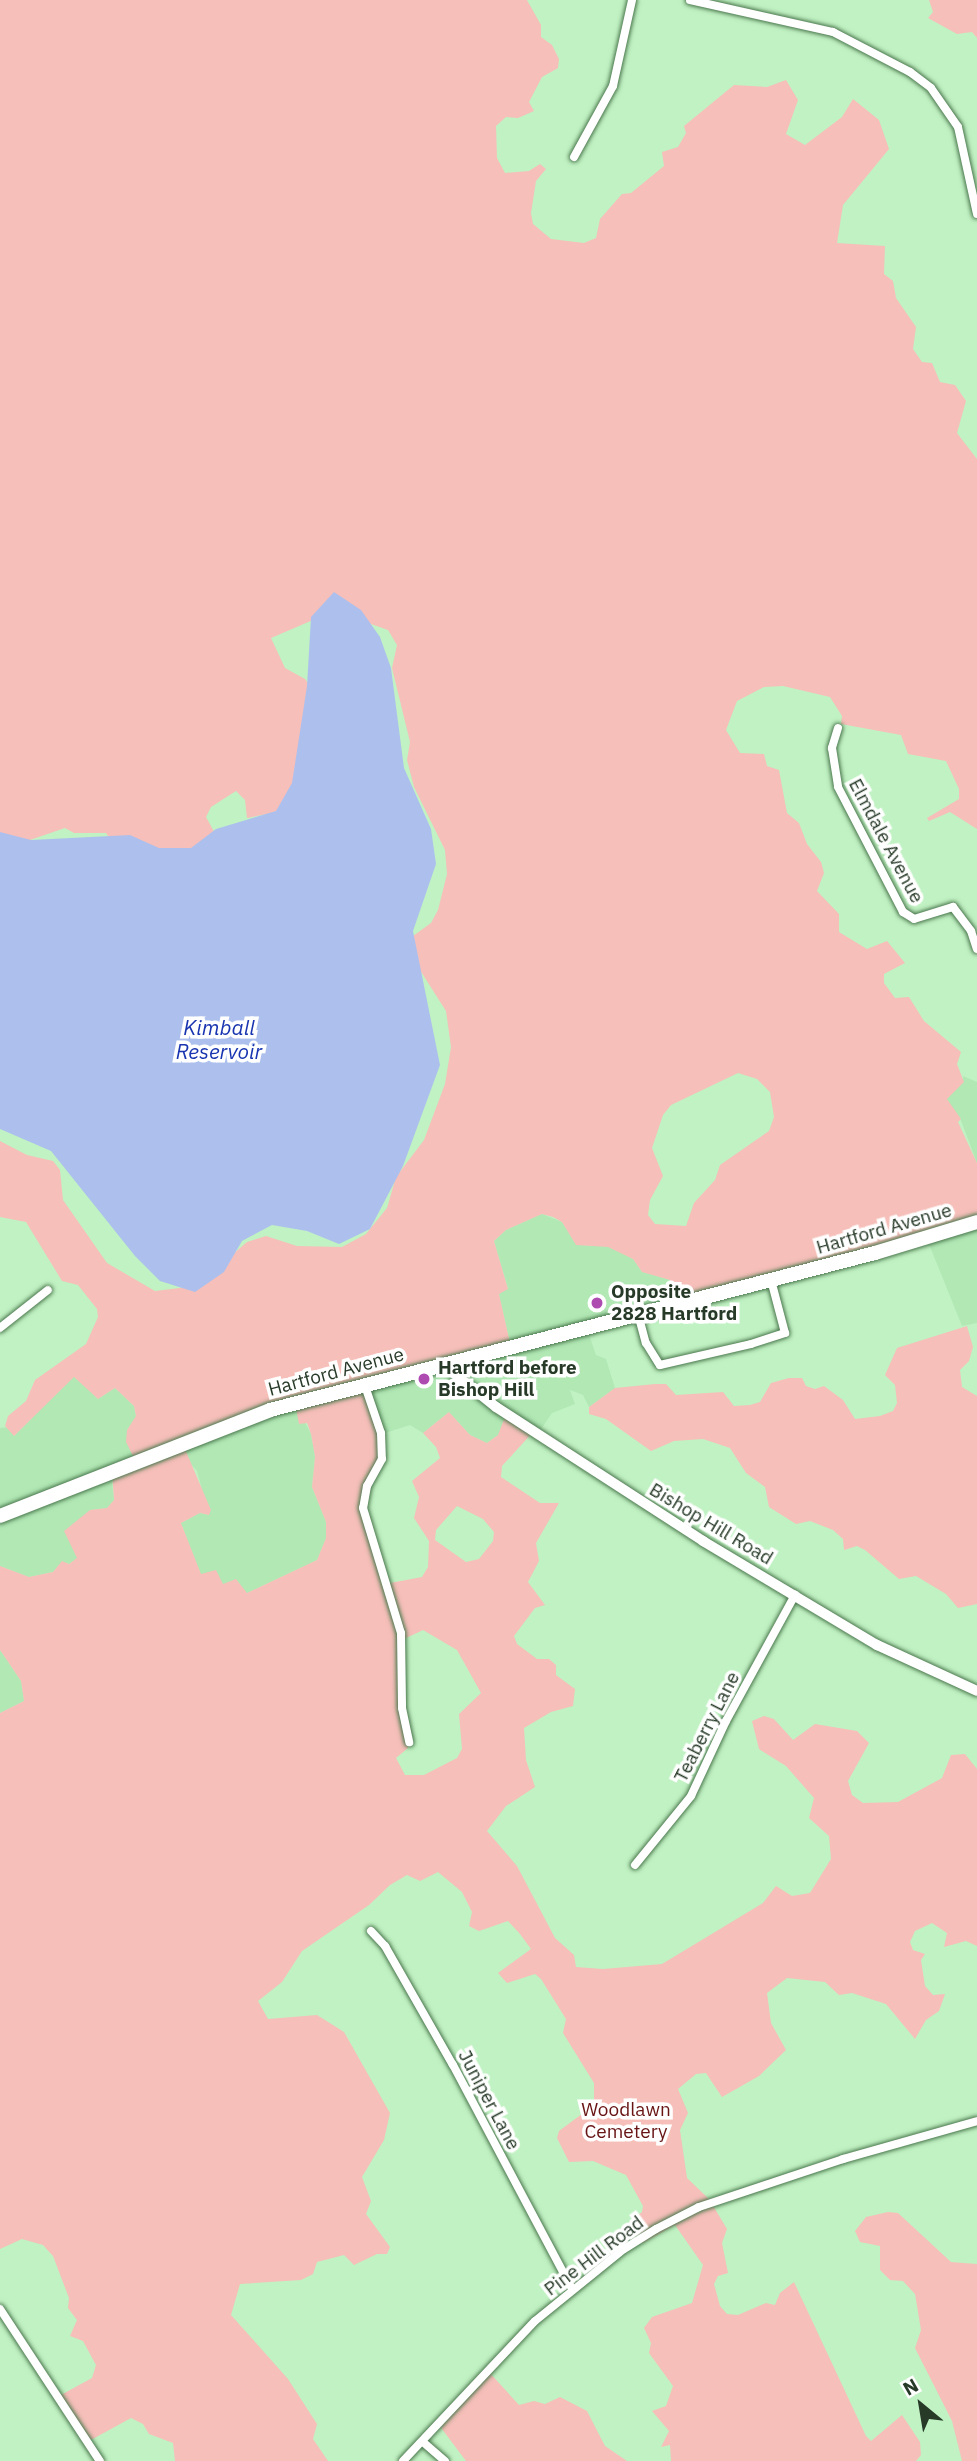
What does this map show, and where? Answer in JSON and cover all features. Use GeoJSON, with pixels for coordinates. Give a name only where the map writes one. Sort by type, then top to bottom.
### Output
{"type":"FeatureCollection","features":[{"type":"Feature","properties":{"kind":"highway","name":"Hartford Avenue"},"geometry":{"type":"LineString","coordinates":[[0,1516],[224,1426],[364,1383],[771,1280],[977,1222]]}},
{"type":"Feature","properties":{"kind":"street"},"geometry":{"type":"LineString","coordinates":[[574,157],[613,86],[632,0]]}},
{"type":"Feature","properties":{"kind":"street"},"geometry":{"type":"LineString","coordinates":[[690,0],[833,32],[910,72],[931,88],[958,127],[977,214]]}},
{"type":"Feature","properties":{"kind":"street","name":"Elmdale Avenue"},"geometry":{"type":"LineString","coordinates":[[838,728],[832,757],[838,787],[903,912],[914,919],[953,907],[971,931],[977,949]]}},
{"type":"Feature","properties":{"kind":"street"},"geometry":{"type":"LineString","coordinates":[[638,1314],[646,1343],[660,1364],[751,1344],[785,1333],[771,1280]]}},
{"type":"Feature","properties":{"kind":"street"},"geometry":{"type":"LineString","coordinates":[[0,1328],[48,1290]]}},
{"type":"Feature","properties":{"kind":"street","name":"Bishop Hill Road"},"geometry":{"type":"LineString","coordinates":[[442,1364],[461,1382],[600,1478],[877,1645],[977,1691]]}},
{"type":"Feature","properties":{"kind":"street"},"geometry":{"type":"LineString","coordinates":[[364,1383],[381,1433],[382,1459],[368,1486],[363,1508],[401,1633],[402,1708],[409,1742]]}},
{"type":"Feature","properties":{"kind":"street","name":"Teaberry Lane"},"geometry":{"type":"LineString","coordinates":[[635,1864],[691,1796],[726,1721],[795,1595]]}},
{"type":"Feature","properties":{"kind":"street","name":"Juniper Lane"},"geometry":{"type":"LineString","coordinates":[[371,1931],[385,1946],[446,2054],[572,2289]]}},
{"type":"Feature","properties":{"kind":"street","name":"Pine Hill Road"},"geometry":{"type":"LineString","coordinates":[[403,2461],[535,2321],[624,2249],[699,2207],[843,2159],[977,2121]]}},
{"type":"Feature","properties":{"kind":"street"},"geometry":{"type":"LineString","coordinates":[[1,2312],[100,2461]]}},
{"type":"Feature","properties":{"kind":"street"},"geometry":{"type":"LineString","coordinates":[[423,2442],[445,2461]]}},
{"type":"Feature","properties":{"kind":"shaded area"},"geometry":{"type":"Polygon","coordinates":[[[963,1076],[977,1082],[977,1163],[960,1118],[946,1099],[963,1082],[963,1076]]]}},
{"type":"Feature","properties":{"kind":"shaded area"},"geometry":{"type":"Polygon","coordinates":[[[542,1214],[562,1222],[577,1245],[608,1246],[633,1259],[642,1272],[670,1280],[678,1302],[586,1326],[596,1355],[606,1359],[615,1388],[589,1407],[583,1395],[570,1390],[575,1404],[552,1413],[539,1432],[498,1435],[487,1443],[470,1435],[449,1412],[423,1433],[410,1425],[382,1434],[365,1383],[510,1343],[499,1294],[508,1288],[494,1241],[506,1230],[542,1214]]]}},
{"type":"Feature","properties":{"kind":"shaded area"},"geometry":{"type":"Polygon","coordinates":[[[977,1223],[977,1323],[962,1326],[927,1239],[977,1223]]]}},
{"type":"Feature","properties":{"kind":"shaded area"},"geometry":{"type":"Polygon","coordinates":[[[74,1376],[98,1399],[115,1388],[134,1406],[136,1417],[127,1430],[135,1460],[112,1482],[114,1500],[107,1508],[90,1510],[78,1558],[69,1564],[62,1562],[53,1572],[29,1577],[0,1566],[0,1428],[10,1427],[14,1436],[74,1376]]]}},
{"type":"Feature","properties":{"kind":"shaded area"},"geometry":{"type":"Polygon","coordinates":[[[295,1403],[311,1434],[315,1457],[312,1487],[326,1522],[326,1538],[317,1560],[247,1593],[201,1575],[181,1523],[200,1513],[209,1515],[197,1471],[188,1461],[182,1441],[295,1403]]]}},
{"type":"Feature","properties":{"kind":"shaded area"},"geometry":{"type":"Polygon","coordinates":[[[0,1650],[21,1681],[24,1701],[0,1713],[0,1650]]]}},
{"type":"Feature","properties":{"kind":"green space","name":"Woodlawn Cemetery"},"geometry":{"type":"Polygon","coordinates":[[[0,0],[527,0],[541,25],[541,37],[552,45],[559,59],[558,68],[542,77],[529,102],[534,111],[518,118],[506,117],[496,126],[497,158],[505,173],[529,171],[540,164],[546,169],[536,181],[531,213],[533,224],[551,239],[584,243],[596,238],[600,219],[622,194],[631,193],[664,166],[662,152],[678,147],[686,133],[684,126],[734,85],[767,87],[786,80],[798,100],[786,134],[805,145],[842,117],[853,99],[879,120],[889,149],[843,205],[837,243],[885,246],[884,274],[893,281],[896,298],[916,327],[913,349],[922,362],[932,363],[940,382],[955,385],[966,401],[957,433],[977,459],[977,829],[950,812],[929,821],[927,818],[959,799],[959,789],[946,761],[908,754],[901,735],[841,724],[842,716],[830,697],[783,686],[764,687],[737,701],[726,730],[740,753],[764,754],[767,766],[779,770],[787,813],[799,823],[807,844],[821,862],[824,873],[817,891],[839,914],[839,932],[867,949],[887,941],[905,963],[884,974],[884,983],[895,998],[909,997],[924,1021],[961,1052],[957,1064],[964,1082],[947,1099],[961,1119],[958,1122],[977,1163],[977,1223],[678,1302],[670,1280],[642,1272],[633,1259],[608,1247],[576,1245],[562,1222],[553,1217],[542,1214],[506,1230],[494,1241],[508,1289],[499,1294],[510,1343],[365,1383],[382,1434],[382,1455],[363,1507],[385,1584],[422,1577],[428,1567],[429,1541],[414,1518],[419,1497],[412,1481],[440,1458],[436,1447],[423,1433],[449,1412],[470,1435],[487,1443],[498,1435],[506,1414],[534,1431],[502,1466],[501,1477],[540,1503],[559,1503],[536,1543],[539,1561],[528,1582],[545,1605],[535,1608],[514,1636],[517,1644],[537,1659],[549,1659],[556,1665],[556,1675],[575,1689],[573,1706],[551,1712],[524,1728],[526,1760],[535,1787],[506,1806],[487,1831],[517,1866],[555,1938],[574,1955],[576,1967],[603,1969],[662,1964],[763,1903],[776,1886],[792,1896],[810,1893],[831,1859],[829,1836],[809,1818],[814,1798],[786,1766],[759,1749],[752,1721],[764,1716],[774,1719],[793,1740],[815,1724],[857,1731],[869,1743],[848,1781],[852,1795],[863,1803],[898,1802],[942,1778],[951,1755],[965,1754],[977,1769],[977,1946],[966,1941],[944,1947],[947,1933],[932,1923],[915,1931],[910,1942],[913,1950],[925,1954],[921,1960],[925,1986],[933,1995],[945,1994],[939,2011],[926,2020],[915,2039],[886,2004],[852,1993],[839,1995],[825,1982],[787,1978],[767,1993],[771,2023],[786,2050],[759,2076],[722,2097],[706,2073],[696,2074],[678,2089],[688,2113],[680,2130],[687,2178],[709,2199],[727,2229],[722,2243],[728,2273],[718,2276],[714,2284],[720,2306],[727,2314],[738,2315],[766,2303],[775,2305],[780,2293],[794,2282],[866,2436],[871,2441],[902,2415],[920,2442],[921,2455],[916,2461],[671,2461],[670,2445],[661,2447],[669,2431],[652,2411],[666,2406],[673,2386],[649,2353],[651,2343],[644,2328],[652,2317],[692,2303],[703,2265],[675,2225],[643,2243],[630,2222],[642,2212],[643,2206],[626,2175],[593,2161],[569,2162],[557,2138],[559,2131],[594,2105],[594,2083],[563,2033],[566,2019],[541,1979],[535,1974],[507,1983],[498,1973],[531,1949],[520,1934],[508,1921],[479,1931],[469,1926],[472,1912],[462,1892],[438,1872],[420,1881],[407,1875],[390,1885],[369,1905],[302,1951],[282,1982],[258,2001],[268,2019],[317,2015],[344,2032],[390,2113],[384,2140],[362,2177],[371,2201],[366,2214],[390,2247],[387,2254],[377,2254],[354,2265],[344,2255],[317,2262],[313,2274],[301,2280],[240,2284],[231,2315],[288,2379],[317,2424],[313,2439],[328,2461],[175,2461],[173,2443],[149,2434],[143,2424],[131,2418],[89,2441],[59,2396],[92,2378],[96,2365],[83,2341],[70,2336],[77,2320],[68,2308],[69,2298],[53,2256],[43,2245],[22,2239],[0,2249],[0,1713],[24,1701],[21,1681],[0,1650],[0,1566],[29,1577],[53,1572],[62,1561],[69,1564],[77,1558],[64,1531],[90,1510],[107,1508],[114,1500],[112,1471],[135,1460],[126,1442],[127,1430],[136,1416],[134,1406],[115,1388],[98,1399],[74,1377],[14,1436],[5,1426],[8,1416],[26,1401],[35,1380],[86,1344],[98,1317],[97,1309],[78,1285],[62,1281],[26,1222],[0,1217],[0,1141],[27,1155],[53,1161],[60,1170],[63,1200],[107,1263],[155,1291],[196,1286],[247,1242],[266,1236],[297,1246],[342,1247],[366,1234],[387,1208],[396,1177],[424,1140],[445,1084],[451,1047],[446,1011],[418,967],[412,947],[413,936],[431,923],[438,910],[447,874],[445,850],[414,787],[407,760],[410,742],[392,668],[397,645],[388,630],[334,611],[271,638],[285,668],[305,679],[330,715],[302,807],[247,818],[245,800],[236,791],[211,807],[206,817],[223,848],[208,855],[113,843],[106,833],[74,833],[65,828],[21,843],[0,840],[0,0]],[[738,1073],[671,1105],[663,1115],[652,1148],[663,1176],[650,1200],[648,1215],[655,1224],[686,1226],[694,1203],[715,1180],[720,1165],[769,1131],[774,1117],[770,1092],[757,1079],[738,1073]],[[295,1403],[182,1442],[211,1510],[209,1515],[200,1513],[181,1523],[201,1574],[216,1570],[223,1584],[236,1579],[247,1593],[317,1560],[326,1538],[326,1522],[312,1487],[315,1457],[311,1434],[307,1423],[299,1424],[295,1403]],[[457,1506],[436,1530],[435,1540],[466,1562],[479,1559],[493,1541],[494,1532],[483,1519],[457,1506]],[[423,1630],[402,1640],[402,1708],[409,1741],[408,1748],[396,1758],[405,1775],[424,1775],[457,1758],[462,1749],[459,1714],[481,1693],[457,1650],[423,1630]]]}},
{"type":"Feature","properties":{"kind":"green space"},"geometry":{"type":"Polygon","coordinates":[[[929,0],[977,0],[977,38],[972,32],[957,34],[928,18],[933,12],[929,0]]]}},
{"type":"Feature","properties":{"kind":"green space"},"geometry":{"type":"Polygon","coordinates":[[[967,1326],[973,1347],[969,1361],[960,1370],[962,1387],[977,1396],[977,1604],[958,1608],[946,1594],[916,1576],[899,1579],[865,1550],[857,1546],[844,1550],[843,1539],[833,1530],[810,1521],[796,1524],[769,1507],[765,1487],[746,1473],[730,1448],[703,1439],[674,1441],[651,1451],[606,1419],[589,1414],[589,1407],[615,1388],[666,1384],[676,1395],[723,1392],[734,1406],[760,1402],[771,1383],[802,1378],[806,1386],[815,1389],[824,1386],[843,1400],[855,1419],[880,1416],[893,1411],[897,1403],[895,1385],[885,1375],[897,1348],[967,1326]]]}},
{"type":"Feature","properties":{"kind":"green space"},"geometry":{"type":"Polygon","coordinates":[[[888,2212],[898,2213],[951,2262],[977,2264],[977,2461],[962,2461],[952,2421],[915,2348],[921,2330],[915,2294],[903,2281],[890,2280],[880,2270],[880,2246],[860,2242],[855,2231],[866,2217],[888,2212]]]}},
{"type":"Feature","properties":{"kind":"green space"},"geometry":{"type":"Polygon","coordinates":[[[489,2372],[519,2405],[534,2401],[545,2404],[560,2397],[587,2411],[605,2446],[627,2461],[466,2461],[439,2425],[489,2372]]]}},
{"type":"Feature","properties":{"kind":"water","name":"Kimball Reservoir"},"geometry":{"type":"Polygon","coordinates":[[[334,592],[361,610],[380,637],[391,668],[404,768],[431,829],[436,864],[413,931],[440,1065],[403,1166],[370,1229],[339,1244],[307,1231],[272,1225],[242,1241],[224,1272],[195,1292],[160,1281],[135,1256],[51,1151],[0,1129],[0,832],[31,840],[130,835],[159,848],[191,848],[216,829],[276,811],[292,783],[307,686],[311,617],[334,592]]]}},
{"type":"Feature","properties":{"kind":"place","name":"Opposite 2828 Hartford"},"geometry":{"type":"Point","coordinates":[597,1303]}},
{"type":"Feature","properties":{"kind":"place","name":"Hartford before Bishop Hill"},"geometry":{"type":"Point","coordinates":[424,1379]}}]}
